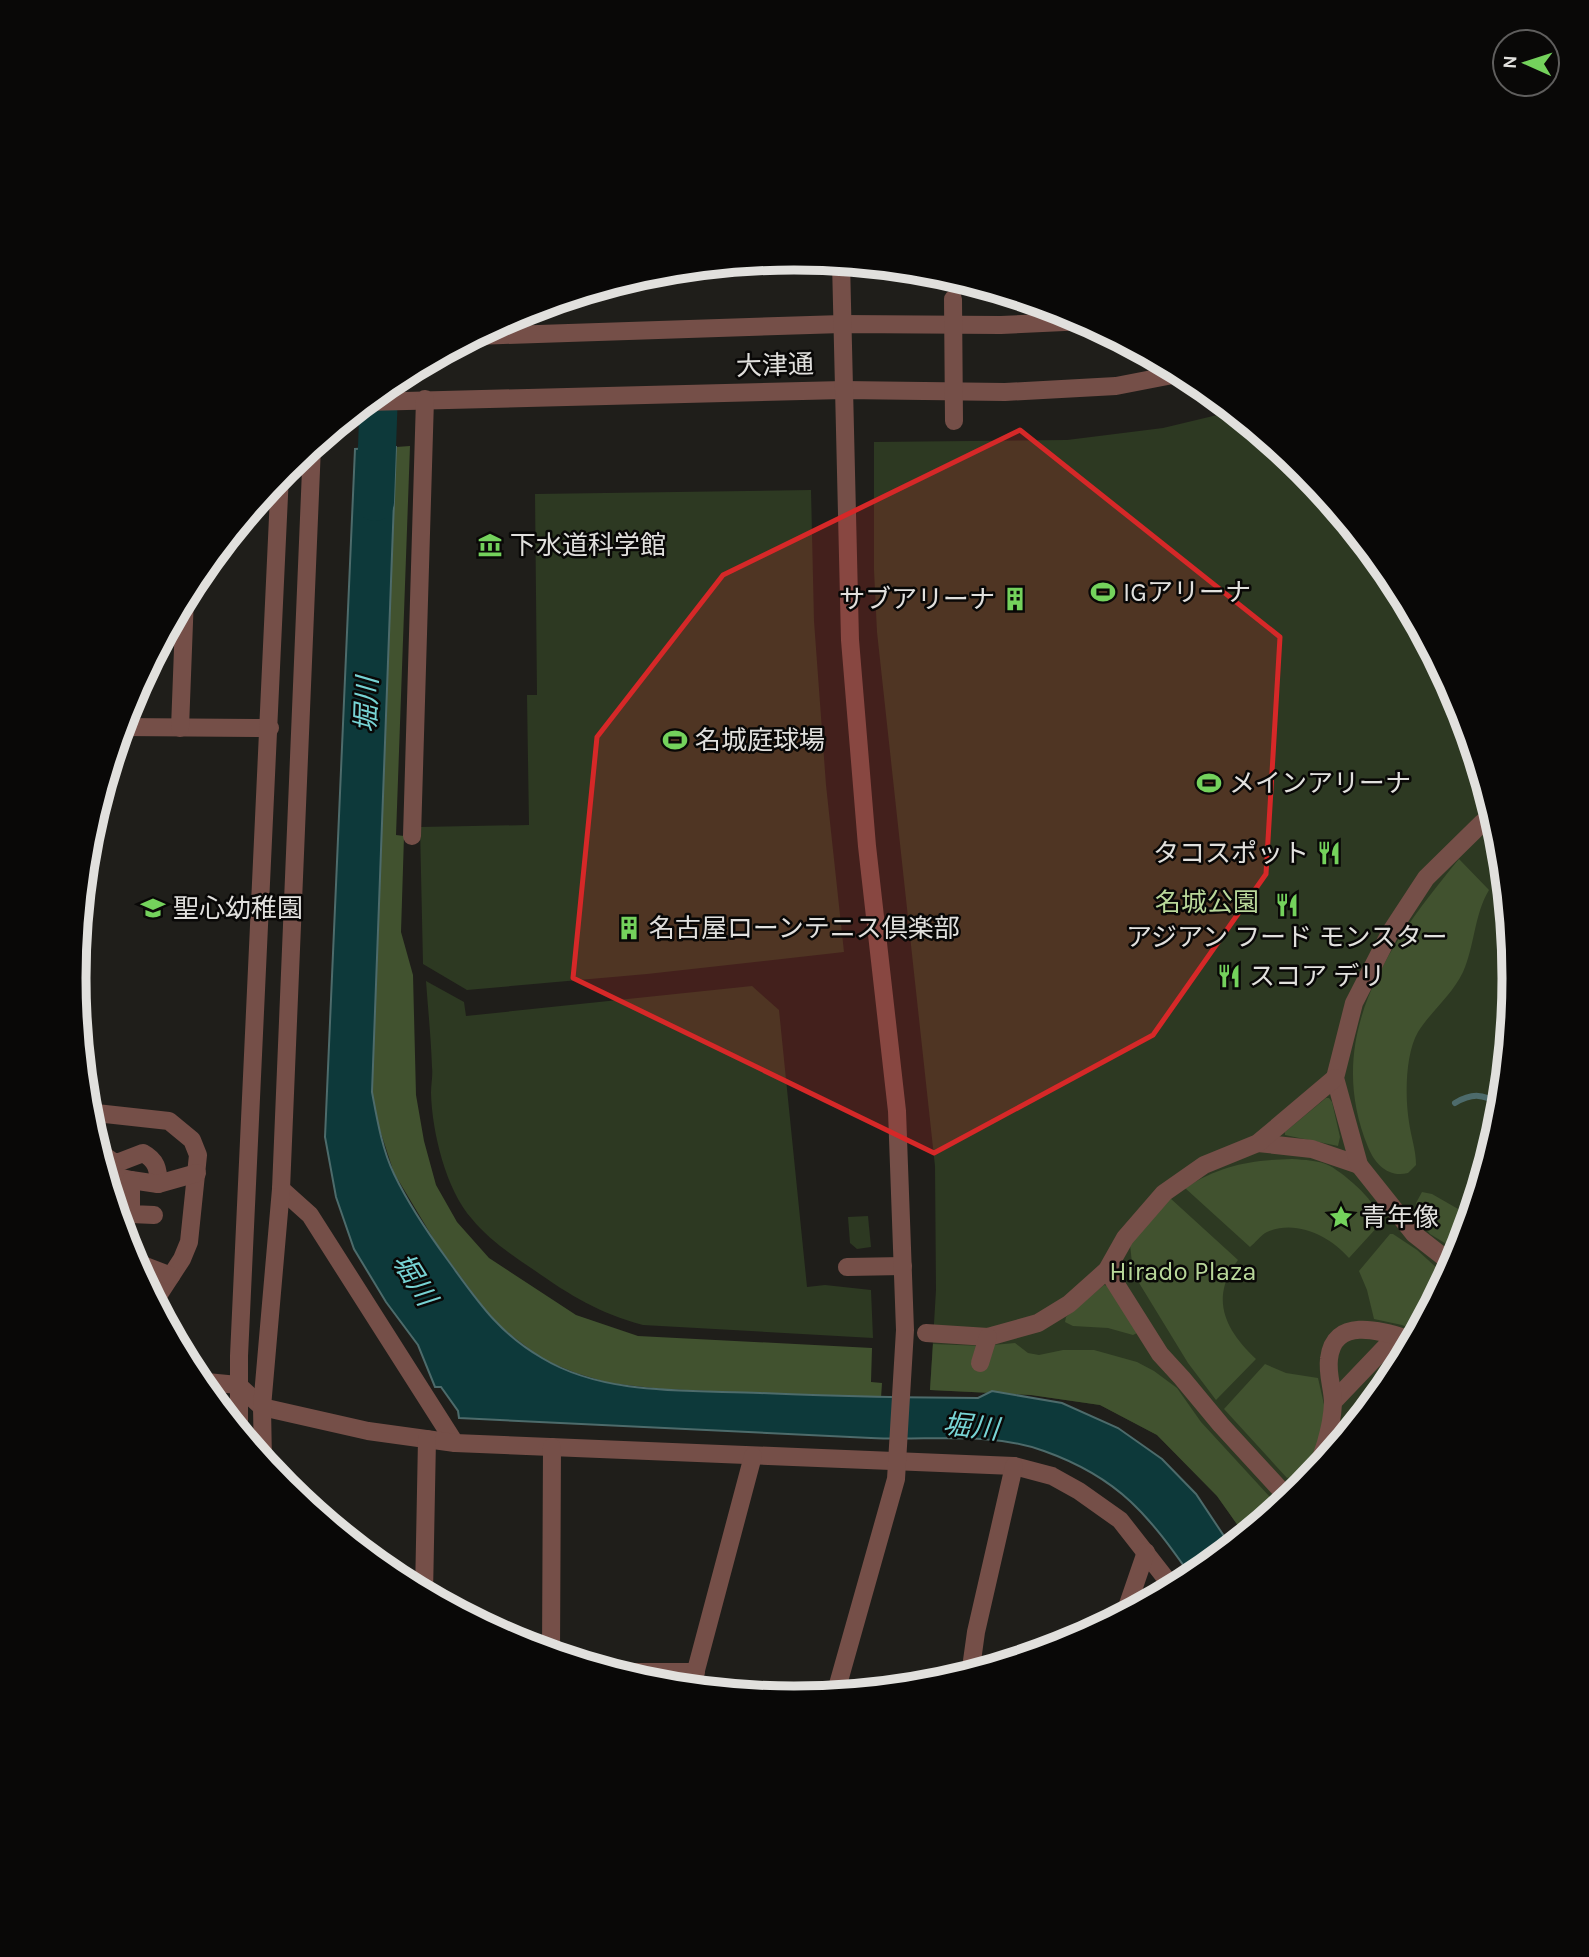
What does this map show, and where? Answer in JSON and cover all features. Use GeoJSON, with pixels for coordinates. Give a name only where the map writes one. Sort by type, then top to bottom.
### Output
{"type":"FeatureCollection","features":[{"type":"Feature","properties":{"kind":"street"},"geometry":{"type":"LineString","coordinates":[[838,1686],[896,1479],[905,1330],[897,1111],[867,846],[850,640],[841,271]]}},
{"type":"Feature","properties":{"kind":"street"},"geometry":{"type":"LineString","coordinates":[[953,299],[954,421]]}},
{"type":"Feature","properties":{"kind":"street","name":"大津通"},"geometry":{"type":"LineString","coordinates":[[498,335],[842,324],[1001,325],[1061,322]]}},
{"type":"Feature","properties":{"kind":"street","name":"大津通"},"geometry":{"type":"LineString","coordinates":[[384,401],[843,390],[1005,392],[1116,386],[1167,376]]}},
{"type":"Feature","properties":{"kind":"street"},"geometry":{"type":"LineString","coordinates":[[412,836],[417,400]]}},
{"type":"Feature","properties":{"kind":"street"},"geometry":{"type":"LineString","coordinates":[[263,1447],[262,1407],[281,1189],[312,459]]}},
{"type":"Feature","properties":{"kind":"street"},"geometry":{"type":"LineString","coordinates":[[239,1418],[238,1385],[279,492]]}},
{"type":"Feature","properties":{"kind":"street"},"geometry":{"type":"LineString","coordinates":[[180,728],[184,619]]}},
{"type":"Feature","properties":{"kind":"street"},"geometry":{"type":"LineString","coordinates":[[132,727],[270,728]]}},
{"type":"Feature","properties":{"kind":"street"},"geometry":{"type":"LineString","coordinates":[[1445,1258],[1414,1234],[1359,1165],[1335,1078],[1354,1003],[1390,933],[1426,878],[1485,821]]}},
{"type":"Feature","properties":{"kind":"street"},"geometry":{"type":"LineString","coordinates":[[926,1333],[988,1337],[1038,1323],[1069,1304],[1107,1270],[1125,1238],[1164,1193],[1204,1165],[1258,1143],[1335,1078]]}},
{"type":"Feature","properties":{"kind":"street"},"geometry":{"type":"LineString","coordinates":[[99,1118],[169,1121],[192,1140],[198,1155],[189,1242],[160,1293]]}},
{"type":"Feature","properties":{"kind":"street"},"geometry":{"type":"LineString","coordinates":[[1258,1143],[1312,1149],[1359,1165]]}},
{"type":"Feature","properties":{"kind":"street"},"geometry":{"type":"LineString","coordinates":[[109,1159],[117,1163],[143,1153],[150,1156],[157,1167],[158,1184]]}},
{"type":"Feature","properties":{"kind":"street"},"geometry":{"type":"LineString","coordinates":[[114,1176],[158,1184],[197,1173]]}},
{"type":"Feature","properties":{"kind":"street"},"geometry":{"type":"LineString","coordinates":[[131,1180],[131,1214],[154,1215]]}},
{"type":"Feature","properties":{"kind":"street"},"geometry":{"type":"LineString","coordinates":[[281,1189],[310,1215],[455,1443]]}},
{"type":"Feature","properties":{"kind":"street"},"geometry":{"type":"LineString","coordinates":[[847,1267],[903,1266]]}},
{"type":"Feature","properties":{"kind":"street"},"geometry":{"type":"LineString","coordinates":[[148,1267],[171,1276]]}},
{"type":"Feature","properties":{"kind":"street"},"geometry":{"type":"LineString","coordinates":[[1107,1270],[1160,1354],[1283,1492]]}},
{"type":"Feature","properties":{"kind":"street"},"geometry":{"type":"LineString","coordinates":[[1323,1451],[1329,1436],[1333,1402],[1328,1359],[1334,1344],[1353,1330],[1368,1329],[1405,1338]]}},
{"type":"Feature","properties":{"kind":"street"},"geometry":{"type":"LineString","coordinates":[[1333,1402],[1396,1336]]}},
{"type":"Feature","properties":{"kind":"street"},"geometry":{"type":"LineString","coordinates":[[980,1363],[988,1337]]}},
{"type":"Feature","properties":{"kind":"street"},"geometry":{"type":"LineString","coordinates":[[213,1383],[238,1385],[262,1407],[368,1432],[455,1443],[1014,1466],[1052,1476],[1120,1520],[1167,1581]]}},
{"type":"Feature","properties":{"kind":"street"},"geometry":{"type":"LineString","coordinates":[[424,1582],[427,1439]]}},
{"type":"Feature","properties":{"kind":"street"},"geometry":{"type":"LineString","coordinates":[[551,1644],[552,1447]]}},
{"type":"Feature","properties":{"kind":"street"},"geometry":{"type":"LineString","coordinates":[[694,1680],[753,1456]]}},
{"type":"Feature","properties":{"kind":"street"},"geometry":{"type":"LineString","coordinates":[[971,1665],[976,1632],[1014,1466]]}},
{"type":"Feature","properties":{"kind":"street"},"geometry":{"type":"LineString","coordinates":[[1128,1603],[1146,1552]]}},
{"type":"Feature","properties":{"kind":"highlighted area"},"geometry":{"type":"Polygon","coordinates":[[[1020,430],[1280,637],[1266,874],[1153,1035],[934,1153],[573,978],[597,737],[723,575],[1020,430]]]}},
{"type":"Feature","properties":{"kind":"green space","name":"名城公園"},"geometry":{"type":"Polygon","coordinates":[[[1223,414],[1296,477],[1357,547],[1384,585],[1430,665],[1466,751],[1490,840],[1502,932],[1502,1025],[1490,1117],[1466,1206],[1449,1250],[1408,1333],[1357,1410],[1296,1480],[1240,1529],[1217,1496],[1157,1435],[1100,1405],[1031,1395],[930,1390],[936,1290],[935,1166],[877,632],[874,442],[1067,440],[1163,428],[1223,414]]]}},
{"type":"Feature","properties":{"kind":"green space"},"geometry":{"type":"Polygon","coordinates":[[[410,446],[396,835],[404,836],[401,932],[413,975],[416,1095],[424,1141],[436,1185],[457,1222],[489,1258],[576,1315],[638,1336],[872,1348],[871,1382],[882,1383],[881,1398],[662,1389],[609,1383],[544,1360],[495,1323],[436,1243],[394,1173],[377,1121],[372,1092],[396,447],[410,446]]]}},
{"type":"Feature","properties":{"kind":"green space","name":"名城庭球場"},"geometry":{"type":"Polygon","coordinates":[[[811,490],[814,621],[826,785],[844,952],[647,974],[467,990],[423,964],[420,827],[529,825],[527,695],[537,695],[535,494],[811,490]]]}},
{"type":"Feature","properties":{"kind":"green space"},"geometry":{"type":"Polygon","coordinates":[[[1459,859],[1489,890],[1480,910],[1463,972],[1414,1041],[1408,1064],[1407,1089],[1416,1165],[1408,1173],[1394,1173],[1378,1164],[1371,1153],[1356,1106],[1353,1066],[1358,1028],[1370,992],[1388,957],[1409,924],[1459,859]]]}},
{"type":"Feature","properties":{"kind":"green space"},"geometry":{"type":"Polygon","coordinates":[[[426,981],[464,1002],[466,1016],[752,986],[779,1010],[807,1287],[825,1285],[871,1290],[873,1338],[643,1325],[613,1315],[573,1296],[501,1247],[479,1227],[463,1207],[442,1160],[432,1108],[426,981]]]}},
{"type":"Feature","properties":{"kind":"green space"},"geometry":{"type":"Polygon","coordinates":[[[1326,1098],[1332,1102],[1340,1137],[1338,1146],[1285,1135],[1285,1132],[1326,1098]]]}},
{"type":"Feature","properties":{"kind":"green space"},"geometry":{"type":"Polygon","coordinates":[[[1292,1159],[1316,1161],[1330,1166],[1353,1183],[1375,1208],[1380,1224],[1349,1258],[1322,1237],[1289,1227],[1267,1232],[1250,1247],[1185,1188],[1236,1165],[1292,1159]]]}},
{"type":"Feature","properties":{"kind":"green space"},"geometry":{"type":"Polygon","coordinates":[[[1422,1192],[1432,1194],[1464,1212],[1450,1246],[1430,1234],[1415,1215],[1416,1203],[1422,1192]]]}},
{"type":"Feature","properties":{"kind":"green space","name":"Hirado Plaza"},"geometry":{"type":"Polygon","coordinates":[[[1170,1198],[1238,1260],[1224,1287],[1224,1313],[1236,1337],[1256,1359],[1216,1400],[1188,1363],[1133,1273],[1130,1244],[1170,1198]]]}},
{"type":"Feature","properties":{"kind":"green space"},"geometry":{"type":"Polygon","coordinates":[[[868,1216],[871,1247],[857,1249],[850,1243],[848,1217],[868,1216]]]}},
{"type":"Feature","properties":{"kind":"green space"},"geometry":{"type":"Polygon","coordinates":[[[1390,1234],[1417,1250],[1440,1271],[1410,1328],[1374,1319],[1359,1271],[1390,1234]]]}},
{"type":"Feature","properties":{"kind":"green space"},"geometry":{"type":"Polygon","coordinates":[[[1104,1285],[1108,1286],[1137,1333],[1133,1335],[1108,1328],[1073,1326],[1065,1322],[1066,1317],[1104,1285]]]}},
{"type":"Feature","properties":{"kind":"green space"},"geometry":{"type":"Polygon","coordinates":[[[1015,1343],[1028,1353],[1039,1355],[1063,1350],[1094,1350],[1137,1362],[1154,1371],[1177,1388],[1201,1422],[1273,1501],[1240,1529],[1217,1496],[1157,1435],[1100,1405],[1031,1395],[930,1390],[933,1344],[982,1346],[1015,1343]]]}},
{"type":"Feature","properties":{"kind":"green space"},"geometry":{"type":"Polygon","coordinates":[[[1265,1364],[1286,1373],[1318,1378],[1325,1409],[1318,1450],[1301,1474],[1287,1478],[1224,1409],[1265,1364]]]}},
{"type":"Feature","properties":{"kind":"water"},"geometry":{"type":"Polygon","coordinates":[[[396,447],[372,1092],[380,1134],[400,1185],[440,1249],[478,1301],[512,1337],[542,1358],[593,1379],[620,1385],[676,1391],[842,1396],[978,1398],[992,1391],[1062,1403],[1118,1428],[1162,1459],[1196,1494],[1226,1541],[1186,1569],[1147,1518],[1113,1487],[1070,1462],[1044,1451],[1002,1441],[959,1438],[893,1439],[459,1418],[458,1411],[441,1387],[435,1387],[418,1345],[386,1302],[354,1249],[336,1197],[325,1137],[355,449],[396,447]]]}},
{"type":"Feature","properties":{"kind":"waterway","name":"堀川"},"geometry":{"type":"LineString","coordinates":[[375,502],[379,405]]}},
{"type":"Feature","properties":{"kind":"waterway"},"geometry":{"type":"LineString","coordinates":[[1455,1103],[1474,1096],[1493,1100]]}},
{"type":"Feature","properties":{"kind":"place","name":"下水道科学館"},"geometry":{"type":"Point","coordinates":[490,545]}},
{"type":"Feature","properties":{"kind":"place","name":"IGアリーナ"},"geometry":{"type":"Point","coordinates":[1103,592]}},
{"type":"Feature","properties":{"kind":"place","name":"サブアリーナ"},"geometry":{"type":"Point","coordinates":[1015,599]}},
{"type":"Feature","properties":{"kind":"place","name":"名城庭球場"},"geometry":{"type":"Point","coordinates":[675,740]}},
{"type":"Feature","properties":{"kind":"place","name":"メインアリーナ"},"geometry":{"type":"Point","coordinates":[1209,783]}},
{"type":"Feature","properties":{"kind":"place","name":"タコスポット"},"geometry":{"type":"Point","coordinates":[1329,853]}},
{"type":"Feature","properties":{"kind":"place","name":"アジアン フード モンスター"},"geometry":{"type":"Point","coordinates":[1287,905]}},
{"type":"Feature","properties":{"kind":"place","name":"聖心幼稚園"},"geometry":{"type":"Point","coordinates":[153,908]}},
{"type":"Feature","properties":{"kind":"place","name":"名古屋ローンテニス倶楽部"},"geometry":{"type":"Point","coordinates":[629,928]}},
{"type":"Feature","properties":{"kind":"place","name":"スコア デリ"},"geometry":{"type":"Point","coordinates":[1229,976]}},
{"type":"Feature","properties":{"kind":"place","name":"青年像"},"geometry":{"type":"Point","coordinates":[1341,1217]}}]}
